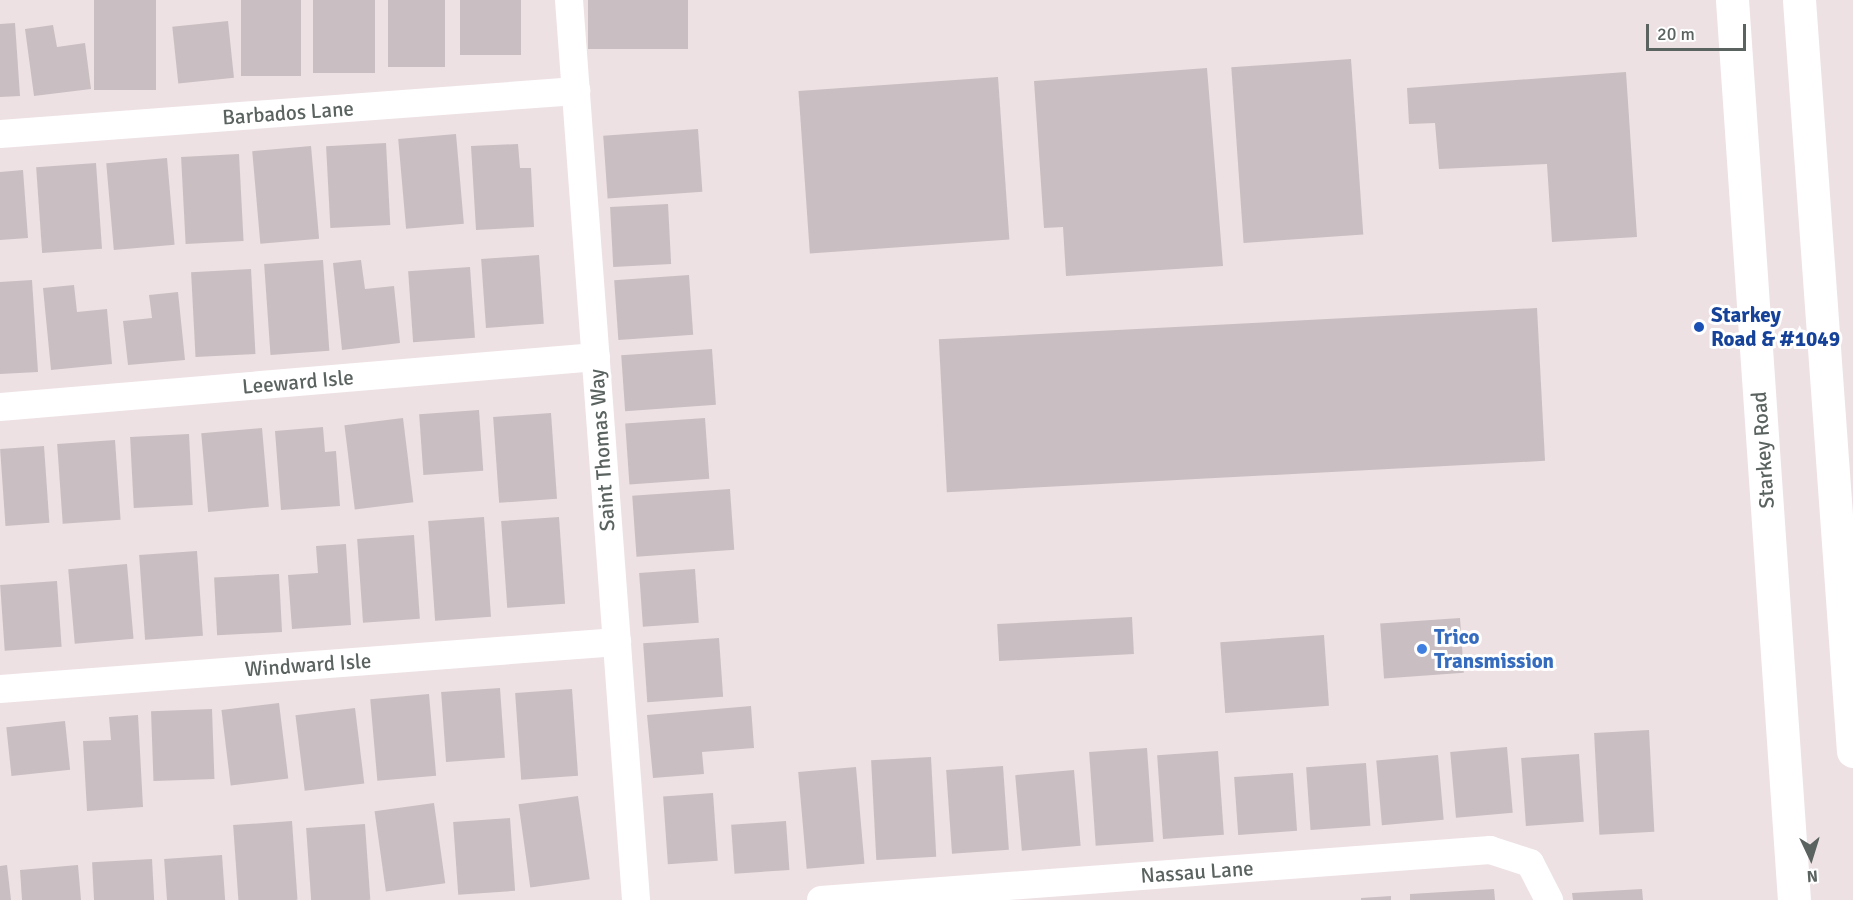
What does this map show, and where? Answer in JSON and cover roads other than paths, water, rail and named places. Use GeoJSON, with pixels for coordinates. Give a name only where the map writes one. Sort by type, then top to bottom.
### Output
{"type":"FeatureCollection","features":[{"type":"Feature","properties":{"kind":"main road","name":"Starkey Road"},"geometry":{"type":"LineString","coordinates":[[1732,0],[1794,900]]}},
{"type":"Feature","properties":{"kind":"main road"},"geometry":{"type":"LineString","coordinates":[[1799,0],[1853,751]]}},
{"type":"Feature","properties":{"kind":"street","name":"Saint Thomas Way"},"geometry":{"type":"LineString","coordinates":[[569,0],[636,900]]}},
{"type":"Feature","properties":{"kind":"street","name":"Barbados Lane"},"geometry":{"type":"LineString","coordinates":[[0,134],[576,92]]}},
{"type":"Feature","properties":{"kind":"street","name":"Leeward Isle"},"geometry":{"type":"LineString","coordinates":[[0,407],[596,357]]}},
{"type":"Feature","properties":{"kind":"street","name":"Windward Isle"},"geometry":{"type":"LineString","coordinates":[[0,689],[616,642]]}},
{"type":"Feature","properties":{"kind":"street","name":"Nassau Lane"},"geometry":{"type":"LineString","coordinates":[[821,900],[1490,850],[1530,862],[1548,900]]}},
{"type":"Feature","properties":{"kind":"place","name":"Starkey Road & #1049"},"geometry":{"type":"Point","coordinates":[1699,327]}},
{"type":"Feature","properties":{"kind":"place","name":"Trico Transmission"},"geometry":{"type":"Point","coordinates":[1422,649]}}]}
